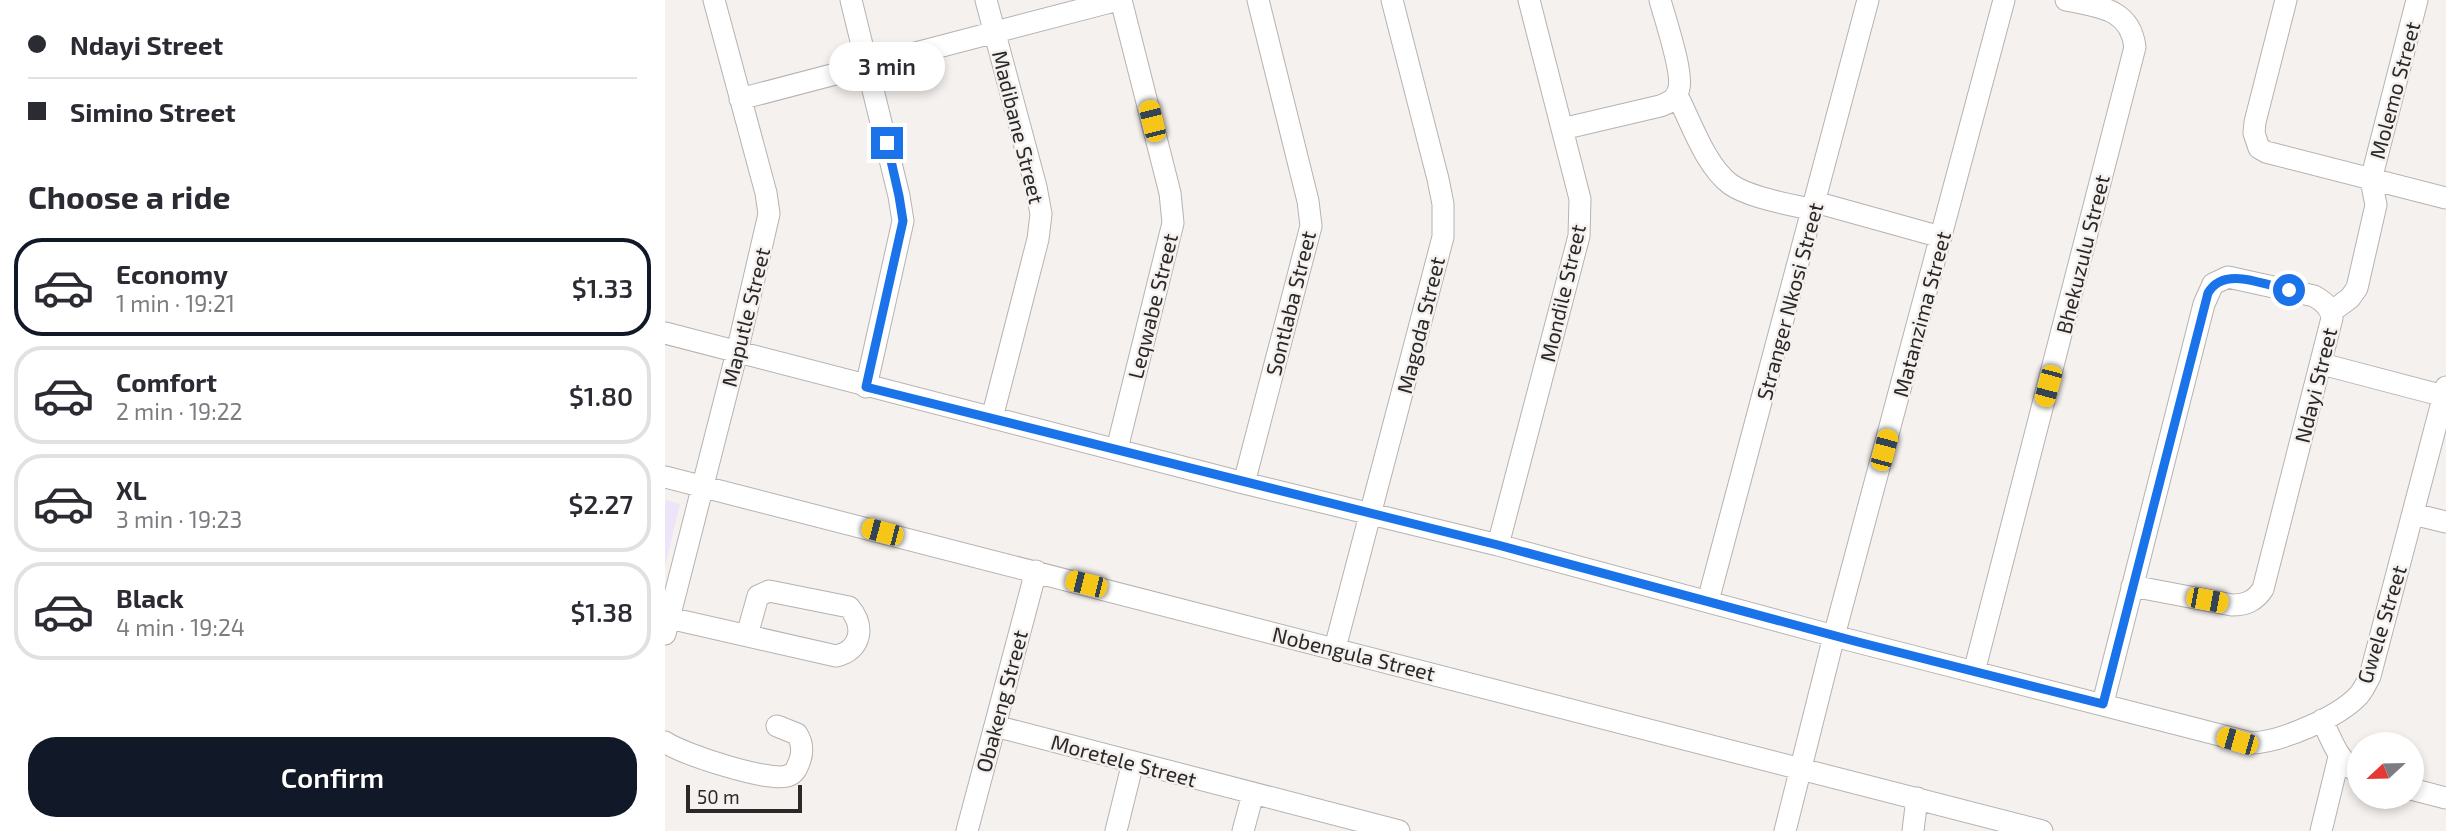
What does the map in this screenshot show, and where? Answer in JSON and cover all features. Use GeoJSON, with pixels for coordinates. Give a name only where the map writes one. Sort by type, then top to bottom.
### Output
{"type":"FeatureCollection","features":[{"type":"Feature","properties":{"kind":"street","name":"Maputle Street"},"geometry":{"type":"LineString","coordinates":[[667,626],[737,352],[769,214],[766,193],[714,0]]}},
{"type":"Feature","properties":{"kind":"street"},"geometry":{"type":"LineString","coordinates":[[851,0],[903,221],[866,387]]}},
{"type":"Feature","properties":{"kind":"street","name":"Madibane Street"},"geometry":{"type":"LineString","coordinates":[[986,0],[1041,214],[1038,239],[992,418]]}},
{"type":"Feature","properties":{"kind":"street"},"geometry":{"type":"LineString","coordinates":[[740,99],[1120,0]]}},
{"type":"Feature","properties":{"kind":"street","name":"Leqwabe Street"},"geometry":{"type":"LineString","coordinates":[[1117,449],[1173,223],[1170,193],[1120,0]]}},
{"type":"Feature","properties":{"kind":"street","name":"Sontlaba Street"},"geometry":{"type":"LineString","coordinates":[[1244,483],[1311,226],[1308,201],[1258,0]]}},
{"type":"Feature","properties":{"kind":"street","name":"Magoda Street"},"geometry":{"type":"LineString","coordinates":[[1335,648],[1443,237],[1444,221],[1438,179],[1392,0]]}},
{"type":"Feature","properties":{"kind":"street","name":"Mondile Street"},"geometry":{"type":"LineString","coordinates":[[1498,545],[1579,236],[1580,199],[1529,0]]}},
{"type":"Feature","properties":{"kind":"street"},"geometry":{"type":"LineString","coordinates":[[1562,129],[1660,106],[1671,102],[1677,96],[1680,79],[1660,0]]}},
{"type":"Feature","properties":{"kind":"street","name":"Stranger Nkosi Street"},"geometry":{"type":"LineString","coordinates":[[1708,601],[1868,0]]}},
{"type":"Feature","properties":{"kind":"street","name":"Matanzima Street"},"geometry":{"type":"LineString","coordinates":[[1785,831],[2004,0]]}},
{"type":"Feature","properties":{"kind":"street","name":"Bhekuzulu Street"},"geometry":{"type":"LineString","coordinates":[[1974,672],[2135,47],[2133,34],[2127,23],[2105,5],[2066,0]]}},
{"type":"Feature","properties":{"kind":"street","name":"Molemo Street"},"geometry":{"type":"LineString","coordinates":[[2286,0],[2255,122],[2254,133],[2259,148],[2446,198]]}},
{"type":"Feature","properties":{"kind":"street","name":"Molemo Street"},"geometry":{"type":"LineString","coordinates":[[2371,180],[2417,0]]}},
{"type":"Feature","properties":{"kind":"street"},"geometry":{"type":"LineString","coordinates":[[1677,96],[1707,156],[1732,185],[1750,193],[1941,237]]}},
{"type":"Feature","properties":{"kind":"street"},"geometry":{"type":"LineString","coordinates":[[2332,312],[2350,298],[2357,288],[2376,205],[2371,180]]}},
{"type":"Feature","properties":{"kind":"street","name":"Ndayi Street"},"geometry":{"type":"LineString","coordinates":[[2103,704],[2132,586],[2204,304],[2213,284],[2228,277],[2314,296],[2332,312],[2322,363],[2263,589],[2258,597],[2242,605],[2232,605],[2132,586]]}},
{"type":"Feature","properties":{"kind":"street","name":"Gwele Street"},"geometry":{"type":"LineString","coordinates":[[665,333],[866,387],[1498,545],[1835,636],[2251,743],[2266,743],[2322,720],[2360,694],[2370,676],[2445,391]]}},
{"type":"Feature","properties":{"kind":"street"},"geometry":{"type":"LineString","coordinates":[[2322,363],[2445,391]]}},
{"type":"Feature","properties":{"kind":"street","name":"Nobengula Street"},"geometry":{"type":"LineString","coordinates":[[665,477],[2042,831]]}},
{"type":"Feature","properties":{"kind":"street"},"geometry":{"type":"LineString","coordinates":[[2413,514],[2446,522]]}},
{"type":"Feature","properties":{"kind":"street","name":"Obakeng Street"},"geometry":{"type":"LineString","coordinates":[[967,831],[1035,571]]}},
{"type":"Feature","properties":{"kind":"street"},"geometry":{"type":"LineString","coordinates":[[667,626],[747,635],[836,656],[846,654],[855,645],[859,624],[857,616],[849,607],[769,591],[758,596],[747,635]]}},
{"type":"Feature","properties":{"kind":"street"},"geometry":{"type":"LineString","coordinates":[[2322,720],[2339,757],[2347,764]]}},
{"type":"Feature","properties":{"kind":"street"},"geometry":{"type":"LineString","coordinates":[[665,742],[687,754],[768,777],[786,776],[797,768],[802,755],[801,746],[797,734],[777,726]]}},
{"type":"Feature","properties":{"kind":"street","name":"Moretele Street"},"geometry":{"type":"LineString","coordinates":[[995,726],[1370,827],[1399,831]]}},
{"type":"Feature","properties":{"kind":"street"},"geometry":{"type":"LineString","coordinates":[[2321,831],[2339,757]]}},
{"type":"Feature","properties":{"kind":"street"},"geometry":{"type":"LineString","coordinates":[[1116,831],[1133,762]]}},
{"type":"Feature","properties":{"kind":"street"},"geometry":{"type":"LineString","coordinates":[[2424,792],[2446,798]]}},
{"type":"Feature","properties":{"kind":"street"},"geometry":{"type":"LineString","coordinates":[[1243,831],[1253,794]]}},
{"type":"Feature","properties":{"kind":"street"},"geometry":{"type":"LineString","coordinates":[[1913,831],[1917,798]]}},
{"type":"Feature","properties":{"kind":"shaded area"},"geometry":{"type":"Polygon","coordinates":[[[665,500],[680,504],[665,566],[665,500]]]}},
{"type":"Feature","properties":{"kind":"route"},"geometry":{"type":"LineString","coordinates":[[887,143],[903,221],[866,387],[1498,545],[1858,642],[2103,704],[2208,293],[2213,284],[2228,277],[2289,290]]}}]}
